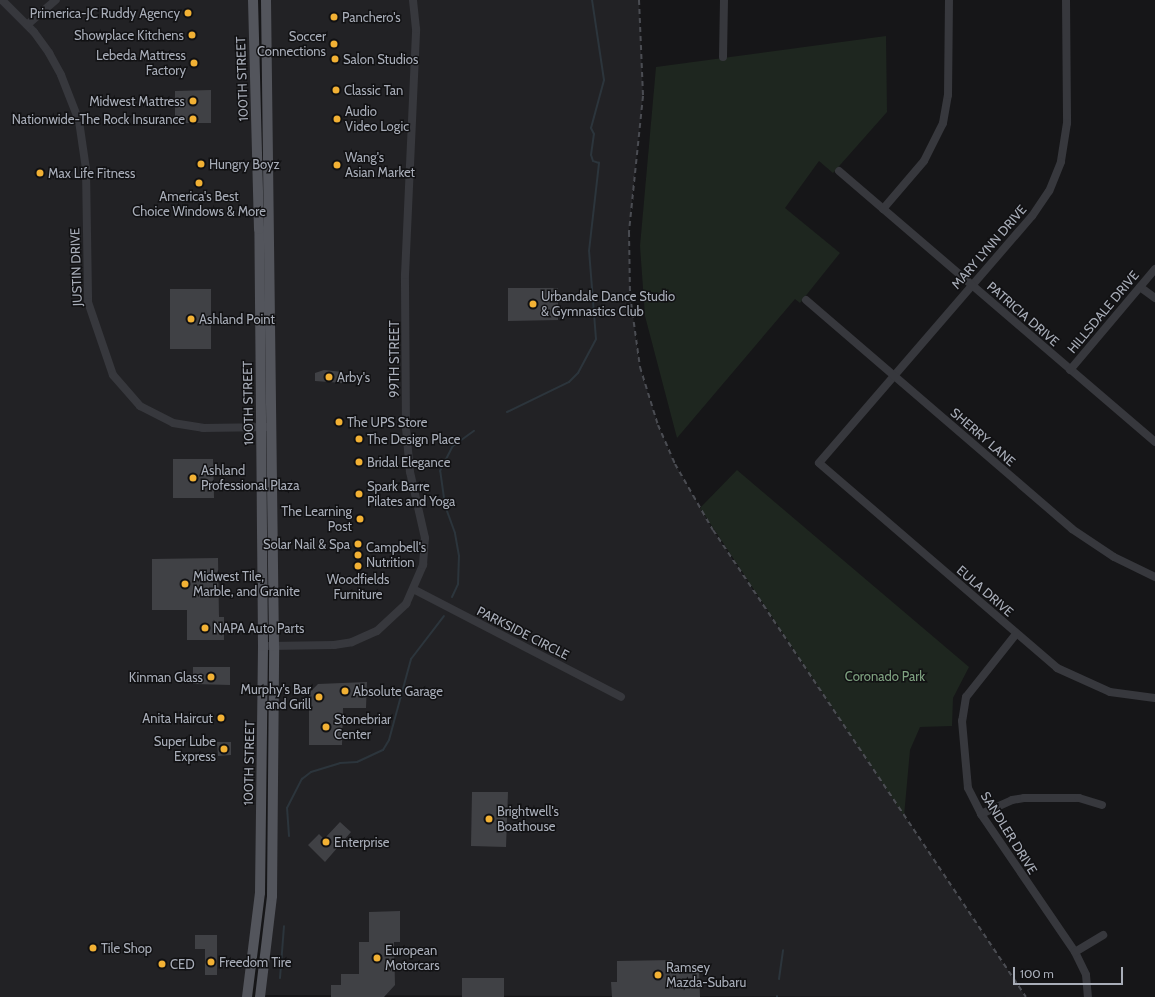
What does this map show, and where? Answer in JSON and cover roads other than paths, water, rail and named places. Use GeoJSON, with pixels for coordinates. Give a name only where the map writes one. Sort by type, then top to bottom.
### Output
{"type":"FeatureCollection","features":[{"type":"Feature","properties":{"kind":"main road","name":"100TH STREET"},"geometry":{"type":"LineString","coordinates":[[247,997],[260,893],[263,646],[261,427],[253,0]]}},
{"type":"Feature","properties":{"kind":"main road","name":"100TH STREET"},"geometry":{"type":"LineString","coordinates":[[260,997],[272,896],[274,646],[266,0]]}},
{"type":"Feature","properties":{"kind":"street","name":"JUSTIN DRIVE"},"geometry":{"type":"LineString","coordinates":[[2,0],[27,25],[61,75],[79,121],[86,168],[88,302],[113,375],[140,406],[168,422],[196,427],[272,427]]}},
{"type":"Feature","properties":{"kind":"street"},"geometry":{"type":"LineString","coordinates":[[27,25],[56,0]]}},
{"type":"Feature","properties":{"kind":"street","name":"99TH STREET"},"geometry":{"type":"LineString","coordinates":[[263,646],[334,645],[365,637],[397,615],[415,590],[425,551],[423,524],[410,472],[406,428],[406,275],[416,29],[413,0]]}},
{"type":"Feature","properties":{"kind":"street"},"geometry":{"type":"LineString","coordinates":[[724,0],[724,58]]}},
{"type":"Feature","properties":{"kind":"street"},"geometry":{"type":"LineString","coordinates":[[883,209],[924,161],[943,122],[948,95],[949,0]]}},
{"type":"Feature","properties":{"kind":"street","name":"MARY LYNN DRIVE"},"geometry":{"type":"LineString","coordinates":[[819,463],[1041,204],[1061,162],[1067,122],[1066,0]]}},
{"type":"Feature","properties":{"kind":"street","name":"PATRICIA DRIVE"},"geometry":{"type":"LineString","coordinates":[[839,171],[1155,442]]}},
{"type":"Feature","properties":{"kind":"street","name":"HILLSDALE DRIVE"},"geometry":{"type":"LineString","coordinates":[[1070,370],[1155,269]]}},
{"type":"Feature","properties":{"kind":"street"},"geometry":{"type":"LineString","coordinates":[[1140,287],[1155,298]]}},
{"type":"Feature","properties":{"kind":"street","name":"SHERRY LANE"},"geometry":{"type":"LineString","coordinates":[[806,300],[1072,529],[1114,557],[1155,577]]}},
{"type":"Feature","properties":{"kind":"street","name":"EULA DRIVE"},"geometry":{"type":"LineString","coordinates":[[819,463],[1041,657],[1074,678],[1110,692],[1155,698]]}},
{"type":"Feature","properties":{"kind":"street","name":"PARKSIDE CIRCLE"},"geometry":{"type":"LineString","coordinates":[[415,590],[621,697]]}},
{"type":"Feature","properties":{"kind":"street","name":"SANDLER DRIVE"},"geometry":{"type":"LineString","coordinates":[[1016,634],[972,686],[963,709],[968,788],[981,814],[1075,952],[1086,975],[1088,997]]}},
{"type":"Feature","properties":{"kind":"street"},"geometry":{"type":"LineString","coordinates":[[981,814],[1012,800],[1024,798],[1079,798],[1102,805]]}},
{"type":"Feature","properties":{"kind":"street"},"geometry":{"type":"LineString","coordinates":[[1075,952],[1103,935]]}},
{"type":"Feature","properties":{"kind":"waterway"},"geometry":{"type":"LineString","coordinates":[[507,412],[569,382],[578,373],[596,339],[589,251],[599,163],[593,161],[591,155],[594,134],[591,128],[604,80],[592,0]]}},
{"type":"Feature","properties":{"kind":"waterway"},"geometry":{"type":"LineString","coordinates":[[452,597],[458,584],[459,556],[455,533],[445,505],[440,471],[453,446],[474,431]]}},
{"type":"Feature","properties":{"kind":"waterway"},"geometry":{"type":"LineString","coordinates":[[289,836],[287,808],[302,779],[311,772],[340,763],[357,762],[383,750],[389,740],[411,659],[444,616]]}},
{"type":"Feature","properties":{"kind":"waterway"},"geometry":{"type":"LineString","coordinates":[[280,978],[284,926]]}},
{"type":"Feature","properties":{"kind":"waterway"},"geometry":{"type":"LineString","coordinates":[[779,979],[783,950]]}},
{"type":"Feature","properties":{"kind":"railway"},"geometry":{"type":"LineString","coordinates":[[639,0],[643,96],[629,232],[630,295],[640,367],[658,425],[675,464],[713,530],[1026,997]]}},
{"type":"Feature","properties":{"kind":"place","name":"Primerica-JC Ruddy Agency"},"geometry":{"type":"Point","coordinates":[188,13]}},
{"type":"Feature","properties":{"kind":"place","name":"Panchero's"},"geometry":{"type":"Point","coordinates":[334,17]}},
{"type":"Feature","properties":{"kind":"place","name":"Showplace Kitchens"},"geometry":{"type":"Point","coordinates":[192,35]}},
{"type":"Feature","properties":{"kind":"place","name":"Soccer Connections"},"geometry":{"type":"Point","coordinates":[334,44]}},
{"type":"Feature","properties":{"kind":"place","name":"Salon Studios"},"geometry":{"type":"Point","coordinates":[335,59]}},
{"type":"Feature","properties":{"kind":"place","name":"Lebeda Mattress Factory"},"geometry":{"type":"Point","coordinates":[194,63]}},
{"type":"Feature","properties":{"kind":"place","name":"Classic Tan"},"geometry":{"type":"Point","coordinates":[336,90]}},
{"type":"Feature","properties":{"kind":"place","name":"Midwest Mattress"},"geometry":{"type":"Point","coordinates":[193,101]}},
{"type":"Feature","properties":{"kind":"place","name":"Nationwide-The Rock Insurance"},"geometry":{"type":"Point","coordinates":[193,119]}},
{"type":"Feature","properties":{"kind":"place","name":"Audio Video Logic"},"geometry":{"type":"Point","coordinates":[337,119]}},
{"type":"Feature","properties":{"kind":"place","name":"Hungry Boyz"},"geometry":{"type":"Point","coordinates":[201,164]}},
{"type":"Feature","properties":{"kind":"place","name":"Wang's Asian Market"},"geometry":{"type":"Point","coordinates":[337,165]}},
{"type":"Feature","properties":{"kind":"place","name":"Max Life Fitness"},"geometry":{"type":"Point","coordinates":[40,173]}},
{"type":"Feature","properties":{"kind":"place","name":"America's Best Choice Windows & More"},"geometry":{"type":"Point","coordinates":[199,183]}},
{"type":"Feature","properties":{"kind":"place","name":"Urbandale Dance Studio & Gymnastics Club"},"geometry":{"type":"Point","coordinates":[533,304]}},
{"type":"Feature","properties":{"kind":"place","name":"Ashland Point"},"geometry":{"type":"Point","coordinates":[191,319]}},
{"type":"Feature","properties":{"kind":"place","name":"Arby's"},"geometry":{"type":"Point","coordinates":[329,377]}},
{"type":"Feature","properties":{"kind":"place","name":"The UPS Store"},"geometry":{"type":"Point","coordinates":[339,422]}},
{"type":"Feature","properties":{"kind":"place","name":"The Design Place"},"geometry":{"type":"Point","coordinates":[359,439]}},
{"type":"Feature","properties":{"kind":"place","name":"Bridal Elegance"},"geometry":{"type":"Point","coordinates":[359,462]}},
{"type":"Feature","properties":{"kind":"place","name":"Ashland Professional Plaza"},"geometry":{"type":"Point","coordinates":[193,478]}},
{"type":"Feature","properties":{"kind":"place","name":"Spark Barre Pilates and Yoga"},"geometry":{"type":"Point","coordinates":[359,494]}},
{"type":"Feature","properties":{"kind":"place","name":"The Learning Post"},"geometry":{"type":"Point","coordinates":[360,519]}},
{"type":"Feature","properties":{"kind":"place","name":"Solar Nail & Spa"},"geometry":{"type":"Point","coordinates":[358,544]}},
{"type":"Feature","properties":{"kind":"place","name":"Campbell's Nutrition"},"geometry":{"type":"Point","coordinates":[358,555]}},
{"type":"Feature","properties":{"kind":"place","name":"Woodfields Furniture"},"geometry":{"type":"Point","coordinates":[358,566]}},
{"type":"Feature","properties":{"kind":"place","name":"Midwest Tile, Marble, and Granite"},"geometry":{"type":"Point","coordinates":[185,584]}},
{"type":"Feature","properties":{"kind":"place","name":"NAPA Auto Parts"},"geometry":{"type":"Point","coordinates":[205,628]}},
{"type":"Feature","properties":{"kind":"place","name":"Kinman Glass"},"geometry":{"type":"Point","coordinates":[211,677]}},
{"type":"Feature","properties":{"kind":"place","name":"Absolute Garage"},"geometry":{"type":"Point","coordinates":[345,691]}},
{"type":"Feature","properties":{"kind":"place","name":"Murphy's Bar and Grill"},"geometry":{"type":"Point","coordinates":[319,697]}},
{"type":"Feature","properties":{"kind":"place","name":"Anita Haircut"},"geometry":{"type":"Point","coordinates":[221,718]}},
{"type":"Feature","properties":{"kind":"place","name":"Stonebriar Center"},"geometry":{"type":"Point","coordinates":[326,727]}},
{"type":"Feature","properties":{"kind":"place","name":"Super Lube Express"},"geometry":{"type":"Point","coordinates":[224,749]}},
{"type":"Feature","properties":{"kind":"place","name":"Brightwell's Boathouse"},"geometry":{"type":"Point","coordinates":[489,819]}},
{"type":"Feature","properties":{"kind":"place","name":"Enterprise"},"geometry":{"type":"Point","coordinates":[326,842]}},
{"type":"Feature","properties":{"kind":"place","name":"Tile Shop"},"geometry":{"type":"Point","coordinates":[93,948]}},
{"type":"Feature","properties":{"kind":"place","name":"European Motorcars"},"geometry":{"type":"Point","coordinates":[377,958]}},
{"type":"Feature","properties":{"kind":"place","name":"Freedom Tire"},"geometry":{"type":"Point","coordinates":[211,962]}},
{"type":"Feature","properties":{"kind":"place","name":"CED"},"geometry":{"type":"Point","coordinates":[162,964]}},
{"type":"Feature","properties":{"kind":"place","name":"Ramsey Mazda-Subaru"},"geometry":{"type":"Point","coordinates":[658,975]}},
{"type":"Feature","properties":{"kind":"park label","name":"Coronado Park"},"geometry":{"type":"Point","coordinates":[885,676]}}]}
